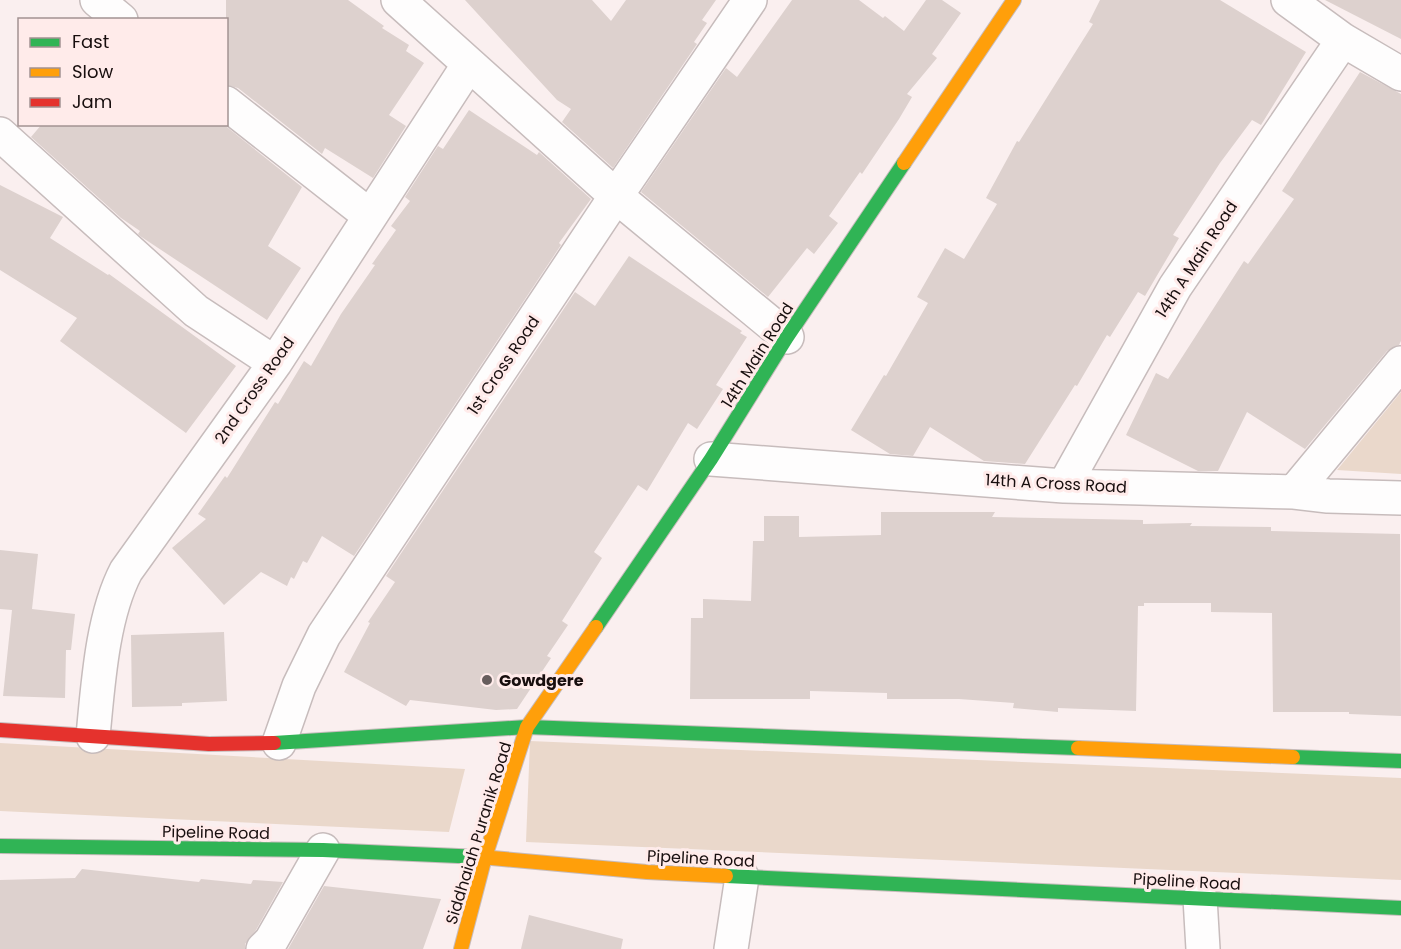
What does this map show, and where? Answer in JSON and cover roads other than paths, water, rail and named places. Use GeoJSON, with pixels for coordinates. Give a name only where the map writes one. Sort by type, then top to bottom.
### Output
{"type":"FeatureCollection","features":[{"type":"Feature","properties":{"kind":"main road","name":"14th Main Road"},"geometry":{"type":"LineString","coordinates":[[527,727],[711,459],[787,337],[1014,0]]}},
{"type":"Feature","properties":{"kind":"main road"},"geometry":{"type":"LineString","coordinates":[[0,730],[209,744],[279,743],[527,727],[1401,761]]}},
{"type":"Feature","properties":{"kind":"main road","name":"Siddhaiah Puranik Road"},"geometry":{"type":"LineString","coordinates":[[461,949],[485,857],[527,727]]}},
{"type":"Feature","properties":{"kind":"main road","name":"Pipeline Road"},"geometry":{"type":"LineString","coordinates":[[0,846],[322,850],[485,857],[648,872],[1401,908]]}},
{"type":"Feature","properties":{"kind":"street"},"geometry":{"type":"LineString","coordinates":[[97,0],[119,18]]}},
{"type":"Feature","properties":{"kind":"street"},"geometry":{"type":"LineString","coordinates":[[398,0],[616,196],[787,337]]}},
{"type":"Feature","properties":{"kind":"street","name":"1st Cross Road"},"geometry":{"type":"LineString","coordinates":[[279,743],[299,686],[324,635],[616,196],[750,0]]}},
{"type":"Feature","properties":{"kind":"street"},"geometry":{"type":"LineString","coordinates":[[1288,0],[1342,40],[1401,74]]}},
{"type":"Feature","properties":{"kind":"street","name":"14th A Main Road"},"geometry":{"type":"LineString","coordinates":[[1064,486],[1175,287],[1342,40]]}},
{"type":"Feature","properties":{"kind":"street","name":"2nd Cross Road"},"geometry":{"type":"LineString","coordinates":[[93,736],[99,680],[111,614],[121,579],[132,560],[275,363],[469,64]]}},
{"type":"Feature","properties":{"kind":"street"},"geometry":{"type":"LineString","coordinates":[[228,105],[370,216]]}},
{"type":"Feature","properties":{"kind":"street"},"geometry":{"type":"LineString","coordinates":[[0,134],[196,311],[275,363]]}},
{"type":"Feature","properties":{"kind":"street"},"geometry":{"type":"LineString","coordinates":[[1294,492],[1401,363]]}},
{"type":"Feature","properties":{"kind":"street","name":"14th A Cross Road"},"geometry":{"type":"LineString","coordinates":[[711,459],[1064,486],[1294,492],[1328,496],[1401,498]]}},
{"type":"Feature","properties":{"kind":"street"},"geometry":{"type":"LineString","coordinates":[[263,949],[272,941],[322,850]]}},
{"type":"Feature","properties":{"kind":"street"},"geometry":{"type":"LineString","coordinates":[[730,949],[742,877]]}},
{"type":"Feature","properties":{"kind":"street"},"geometry":{"type":"LineString","coordinates":[[1200,898],[1203,949]]}},
{"type":"Feature","properties":{"kind":"place","name":"Gowdgere"},"geometry":{"type":"Point","coordinates":[487,680]}}]}
